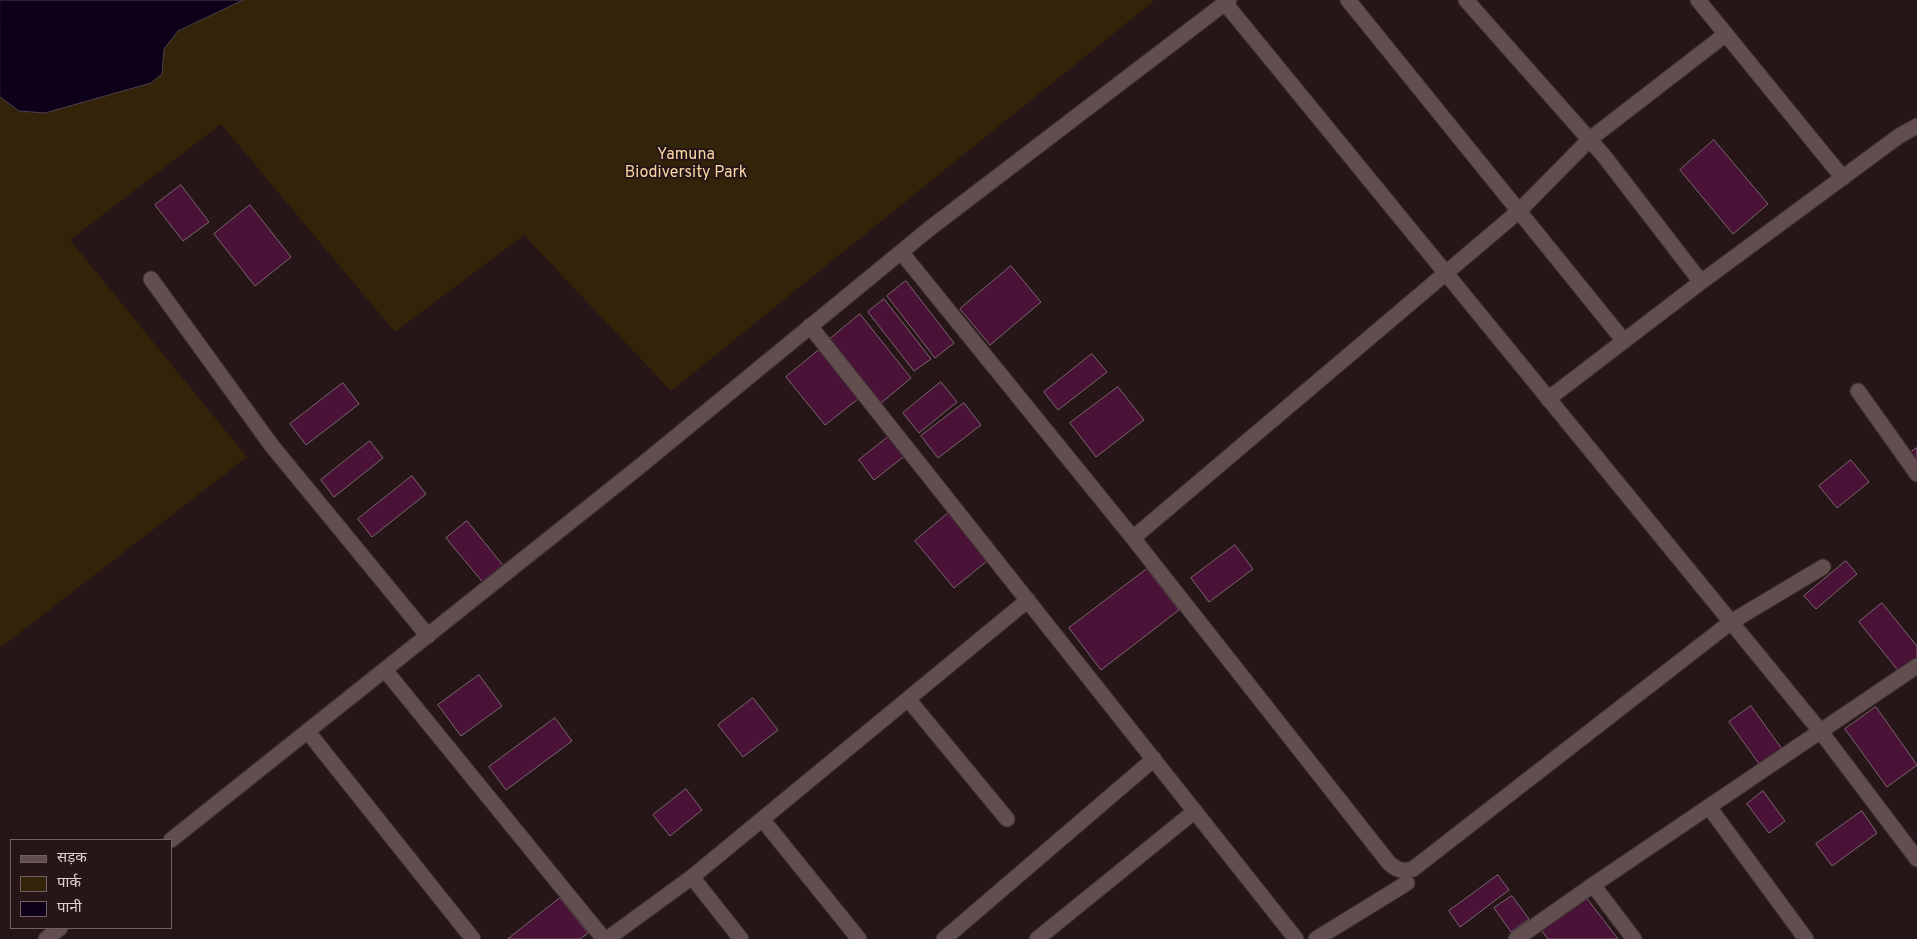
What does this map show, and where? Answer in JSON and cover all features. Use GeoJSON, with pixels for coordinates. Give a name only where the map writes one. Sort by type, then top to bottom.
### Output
{"type":"FeatureCollection","features":[{"type":"Feature","properties":{"kind":"street"},"geometry":{"type":"LineString","coordinates":[[1348,0],[1624,341]]}},
{"type":"Feature","properties":{"kind":"street"},"geometry":{"type":"LineString","coordinates":[[1466,0],[1590,139],[1701,282]]}},
{"type":"Feature","properties":{"kind":"street"},"geometry":{"type":"LineString","coordinates":[[1698,0],[1843,178]]}},
{"type":"Feature","properties":{"kind":"street"},"geometry":{"type":"LineString","coordinates":[[172,839],[639,467],[901,252],[1227,1],[1445,273],[1821,732],[1917,859]]}},
{"type":"Feature","properties":{"kind":"street"},"geometry":{"type":"LineString","coordinates":[[1133,538],[1519,211],[1590,139],[1726,34]]}},
{"type":"Feature","properties":{"kind":"street"},"geometry":{"type":"LineString","coordinates":[[1548,399],[1701,282],[1917,126]]}},
{"type":"Feature","properties":{"kind":"street"},"geometry":{"type":"LineString","coordinates":[[901,252],[1133,538],[1389,863],[1396,869],[1404,872],[1414,869],[1731,622],[1823,566]]}},
{"type":"Feature","properties":{"kind":"street"},"geometry":{"type":"LineString","coordinates":[[151,279],[272,446],[428,636]]}},
{"type":"Feature","properties":{"kind":"street"},"geometry":{"type":"LineString","coordinates":[[810,326],[1296,939]]}},
{"type":"Feature","properties":{"kind":"street"},"geometry":{"type":"LineString","coordinates":[[1858,391],[1917,474]]}},
{"type":"Feature","properties":{"kind":"street"},"geometry":{"type":"LineString","coordinates":[[385,670],[606,939],[692,877],[1028,600]]}},
{"type":"Feature","properties":{"kind":"street"},"geometry":{"type":"LineString","coordinates":[[1516,939],[1917,666]]}},
{"type":"Feature","properties":{"kind":"street"},"geometry":{"type":"LineString","coordinates":[[908,699],[1006,819]]}},
{"type":"Feature","properties":{"kind":"street"},"geometry":{"type":"LineString","coordinates":[[308,732],[473,939]]}},
{"type":"Feature","properties":{"kind":"street"},"geometry":{"type":"LineString","coordinates":[[944,939],[1154,759]]}},
{"type":"Feature","properties":{"kind":"street"},"geometry":{"type":"LineString","coordinates":[[1709,807],[1806,939]]}},
{"type":"Feature","properties":{"kind":"street"},"geometry":{"type":"LineString","coordinates":[[1036,939],[1195,811]]}},
{"type":"Feature","properties":{"kind":"street"},"geometry":{"type":"LineString","coordinates":[[762,819],[860,939]]}},
{"type":"Feature","properties":{"kind":"street"},"geometry":{"type":"LineString","coordinates":[[692,877],[740,939]]}},
{"type":"Feature","properties":{"kind":"street"},"geometry":{"type":"LineString","coordinates":[[1316,939],[1407,883]]}},
{"type":"Feature","properties":{"kind":"street"},"geometry":{"type":"LineString","coordinates":[[1593,885],[1634,939]]}},
{"type":"Feature","properties":{"kind":"street"},"geometry":{"type":"LineString","coordinates":[[46,939],[59,929]]}},
{"type":"Feature","properties":{"kind":"green space","name":"Yamuna Biodiversity Park"},"geometry":{"type":"Polygon","coordinates":[[[0,0],[1155,0],[671,391],[524,235],[395,332],[221,124],[70,240],[247,457],[0,648],[0,0]]]}},
{"type":"Feature","properties":{"kind":"water"},"geometry":{"type":"Polygon","coordinates":[[[0,0],[243,0],[178,31],[164,49],[162,74],[151,83],[45,113],[19,111],[0,97],[0,0]]]}},
{"type":"Feature","properties":{"kind":"building"},"geometry":{"type":"Polygon","coordinates":[[[1714,140],[1768,204],[1733,234],[1680,170],[1714,140]]]}},
{"type":"Feature","properties":{"kind":"building"},"geometry":{"type":"Polygon","coordinates":[[[181,185],[209,222],[183,241],[155,205],[181,185]]]}},
{"type":"Feature","properties":{"kind":"building"},"geometry":{"type":"Polygon","coordinates":[[[250,205],[291,257],[255,286],[214,234],[250,205]]]}},
{"type":"Feature","properties":{"kind":"building"},"geometry":{"type":"Polygon","coordinates":[[[1011,266],[1041,302],[990,345],[960,309],[1011,266]]]}},
{"type":"Feature","properties":{"kind":"building"},"geometry":{"type":"Polygon","coordinates":[[[906,281],[954,343],[935,358],[887,296],[906,281]]]}},
{"type":"Feature","properties":{"kind":"building"},"geometry":{"type":"Polygon","coordinates":[[[884,299],[931,359],[914,371],[868,312],[884,299]]]}},
{"type":"Feature","properties":{"kind":"building"},"geometry":{"type":"Polygon","coordinates":[[[860,314],[911,378],[881,403],[830,339],[860,314]]]}},
{"type":"Feature","properties":{"kind":"building"},"geometry":{"type":"Polygon","coordinates":[[[819,350],[858,399],[825,425],[786,377],[819,350]]]}},
{"type":"Feature","properties":{"kind":"building"},"geometry":{"type":"Polygon","coordinates":[[[1092,354],[1107,372],[1058,410],[1044,392],[1092,354]]]}},
{"type":"Feature","properties":{"kind":"building"},"geometry":{"type":"Polygon","coordinates":[[[941,382],[957,402],[919,433],[903,413],[941,382]]]}},
{"type":"Feature","properties":{"kind":"building"},"geometry":{"type":"Polygon","coordinates":[[[343,383],[359,404],[306,445],[290,424],[343,383]]]}},
{"type":"Feature","properties":{"kind":"building"},"geometry":{"type":"Polygon","coordinates":[[[1118,387],[1144,420],[1096,457],[1070,423],[1118,387]]]}},
{"type":"Feature","properties":{"kind":"building"},"geometry":{"type":"Polygon","coordinates":[[[964,403],[981,425],[938,458],[921,436],[964,403]]]}},
{"type":"Feature","properties":{"kind":"building"},"geometry":{"type":"Polygon","coordinates":[[[892,434],[907,454],[874,480],[859,460],[892,434]]]}},
{"type":"Feature","properties":{"kind":"building"},"geometry":{"type":"Polygon","coordinates":[[[370,441],[383,458],[334,497],[321,480],[370,441]]]}},
{"type":"Feature","properties":{"kind":"building"},"geometry":{"type":"Polygon","coordinates":[[[1917,448],[1917,465],[1908,454],[1917,448]]]}},
{"type":"Feature","properties":{"kind":"building"},"geometry":{"type":"Polygon","coordinates":[[[1851,460],[1869,482],[1837,508],[1819,486],[1851,460]]]}},
{"type":"Feature","properties":{"kind":"building"},"geometry":{"type":"Polygon","coordinates":[[[412,476],[426,494],[372,537],[358,519],[412,476]]]}},
{"type":"Feature","properties":{"kind":"building"},"geometry":{"type":"Polygon","coordinates":[[[952,510],[992,557],[954,588],[915,541],[952,510]]]}},
{"type":"Feature","properties":{"kind":"building"},"geometry":{"type":"Polygon","coordinates":[[[467,521],[506,569],[486,586],[446,538],[467,521]]]}},
{"type":"Feature","properties":{"kind":"building"},"geometry":{"type":"Polygon","coordinates":[[[1235,545],[1253,569],[1209,602],[1191,578],[1235,545]]]}},
{"type":"Feature","properties":{"kind":"building"},"geometry":{"type":"Polygon","coordinates":[[[1846,561],[1857,574],[1816,609],[1804,596],[1846,561]]]}},
{"type":"Feature","properties":{"kind":"building"},"geometry":{"type":"Polygon","coordinates":[[[1147,569],[1179,610],[1101,670],[1069,628],[1147,569]]]}},
{"type":"Feature","properties":{"kind":"building"},"geometry":{"type":"Polygon","coordinates":[[[1882,603],[1917,646],[1917,658],[1900,673],[1859,622],[1882,603]]]}},
{"type":"Feature","properties":{"kind":"building"},"geometry":{"type":"Polygon","coordinates":[[[479,675],[502,706],[461,736],[438,705],[479,675]]]}},
{"type":"Feature","properties":{"kind":"building"},"geometry":{"type":"Polygon","coordinates":[[[753,698],[778,730],[743,757],[718,725],[753,698]]]}},
{"type":"Feature","properties":{"kind":"building"},"geometry":{"type":"Polygon","coordinates":[[[1751,706],[1782,749],[1760,765],[1729,722],[1751,706]]]}},
{"type":"Feature","properties":{"kind":"building"},"geometry":{"type":"Polygon","coordinates":[[[1876,707],[1917,765],[1887,787],[1845,729],[1876,707]]]}},
{"type":"Feature","properties":{"kind":"building"},"geometry":{"type":"Polygon","coordinates":[[[555,718],[572,741],[506,790],[489,767],[555,718]]]}},
{"type":"Feature","properties":{"kind":"building"},"geometry":{"type":"Polygon","coordinates":[[[686,789],[702,810],[670,836],[653,815],[686,789]]]}},
{"type":"Feature","properties":{"kind":"building"},"geometry":{"type":"Polygon","coordinates":[[[1763,791],[1785,821],[1769,833],[1747,804],[1763,791]]]}},
{"type":"Feature","properties":{"kind":"building"},"geometry":{"type":"Polygon","coordinates":[[[1862,811],[1877,833],[1832,866],[1816,844],[1862,811]]]}},
{"type":"Feature","properties":{"kind":"building"},"geometry":{"type":"Polygon","coordinates":[[[1498,875],[1509,890],[1460,927],[1449,911],[1498,875]]]}},
{"type":"Feature","properties":{"kind":"building"},"geometry":{"type":"Polygon","coordinates":[[[1512,896],[1529,919],[1511,932],[1494,908],[1512,896]]]}},
{"type":"Feature","properties":{"kind":"building"},"geometry":{"type":"Polygon","coordinates":[[[1585,896],[1618,939],[1548,939],[1541,930],[1585,896]]]}},
{"type":"Feature","properties":{"kind":"building"},"geometry":{"type":"Polygon","coordinates":[[[560,898],[588,933],[580,939],[508,939],[560,898]]]}}]}
